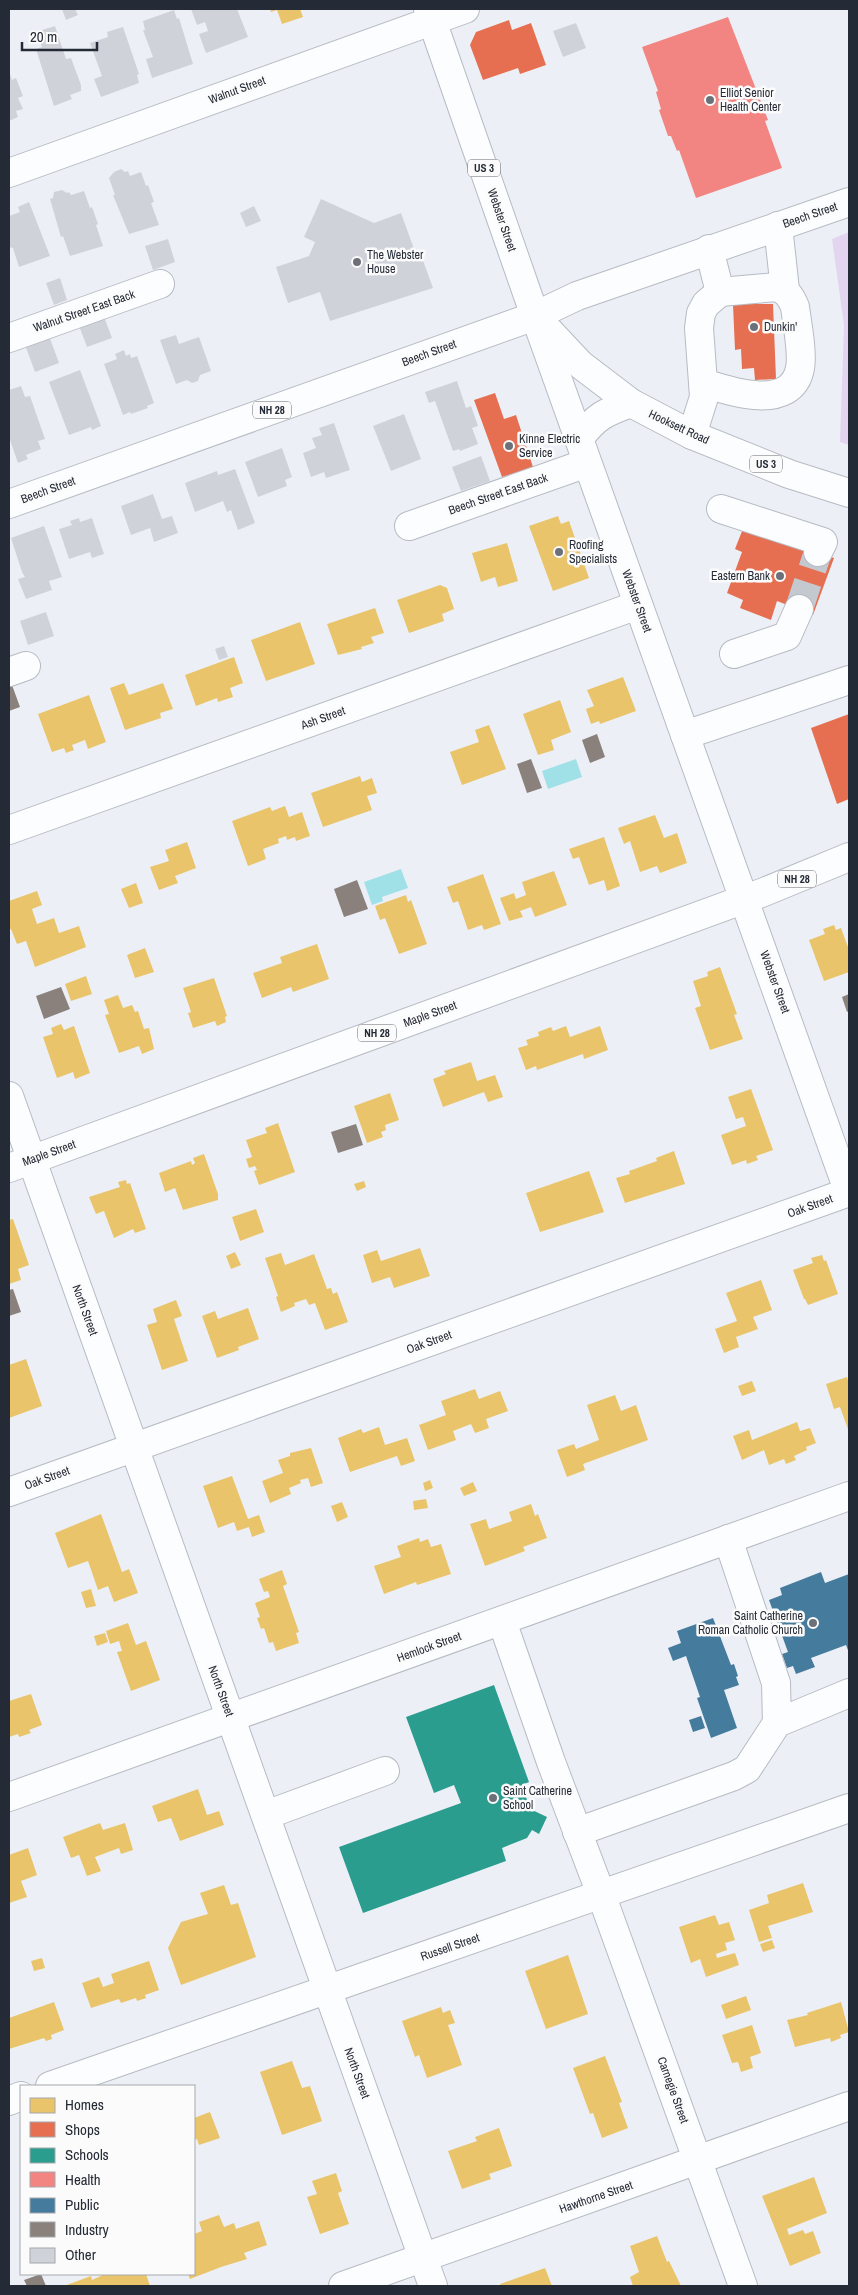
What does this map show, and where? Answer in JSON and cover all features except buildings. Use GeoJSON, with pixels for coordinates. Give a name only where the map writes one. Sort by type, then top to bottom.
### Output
{"type":"FeatureCollection","features":[{"type":"Feature","properties":{"kind":"street","name":"Walnut Street"},"geometry":{"type":"LineString","coordinates":[[9,174],[324,58],[430,15],[466,9]]}},
{"type":"Feature","properties":{"kind":"street","name":"Webster Street"},"geometry":{"type":"LineString","coordinates":[[430,15],[583,452],[847,1180]]}},
{"type":"Feature","properties":{"kind":"street","name":"Beech Street"},"geometry":{"type":"LineString","coordinates":[[9,504],[535,316],[577,296],[708,249],[849,202]]}},
{"type":"Feature","properties":{"kind":"street"},"geometry":{"type":"LineString","coordinates":[[778,226],[785,290]]}},
{"type":"Feature","properties":{"kind":"street"},"geometry":{"type":"LineString","coordinates":[[708,249],[720,292]]}},
{"type":"Feature","properties":{"kind":"street","name":"Walnut Street East Back"},"geometry":{"type":"LineString","coordinates":[[9,338],[160,284]]}},
{"type":"Feature","properties":{"kind":"street"},"geometry":{"type":"LineString","coordinates":[[692,435],[702,407],[704,383],[699,328],[701,313],[706,304],[720,292],[777,287],[785,290],[792,298],[796,318],[800,367],[794,385],[782,392],[750,396],[732,393],[704,383]]}},
{"type":"Feature","properties":{"kind":"street","name":"Hooksett Road"},"geometry":{"type":"LineString","coordinates":[[535,316],[581,365],[631,404],[692,435],[789,474],[849,493]]}},
{"type":"Feature","properties":{"kind":"street"},"geometry":{"type":"LineString","coordinates":[[583,452],[592,422],[607,411],[631,404]]}},
{"type":"Feature","properties":{"kind":"street","name":"Beech Street East Back"},"geometry":{"type":"LineString","coordinates":[[409,526],[583,452]]}},
{"type":"Feature","properties":{"kind":"street"},"geometry":{"type":"LineString","coordinates":[[721,510],[823,542],[818,552]]}},
{"type":"Feature","properties":{"kind":"street","name":"Ash Street"},"geometry":{"type":"LineString","coordinates":[[9,830],[638,605]]}},
{"type":"Feature","properties":{"kind":"street"},"geometry":{"type":"LineString","coordinates":[[734,654],[787,636],[799,609]]}},
{"type":"Feature","properties":{"kind":"street"},"geometry":{"type":"LineString","coordinates":[[685,735],[849,680]]}},
{"type":"Feature","properties":{"kind":"street","name":"Maple Street"},"geometry":{"type":"LineString","coordinates":[[20,1164],[745,899],[849,857]]}},
{"type":"Feature","properties":{"kind":"street","name":"North Street"},"geometry":{"type":"LineString","coordinates":[[9,1096],[20,1164],[134,1447],[433,2286]]}},
{"type":"Feature","properties":{"kind":"street","name":"Oak Street"},"geometry":{"type":"LineString","coordinates":[[9,1492],[847,1180]]}},
{"type":"Feature","properties":{"kind":"street","name":"Hemlock Street"},"geometry":{"type":"LineString","coordinates":[[9,1797],[849,1496]]}},
{"type":"Feature","properties":{"kind":"street"},"geometry":{"type":"LineString","coordinates":[[728,1539],[776,1683],[777,1723]]}},
{"type":"Feature","properties":{"kind":"street","name":"Carnegie Street"},"geometry":{"type":"LineString","coordinates":[[502,1620],[577,1832],[743,2286]]}},
{"type":"Feature","properties":{"kind":"street"},"geometry":{"type":"LineString","coordinates":[[577,1832],[734,1776],[747,1769],[777,1723],[849,1693]]}},
{"type":"Feature","properties":{"kind":"street"},"geometry":{"type":"LineString","coordinates":[[266,1815],[385,1771]]}},
{"type":"Feature","properties":{"kind":"street","name":"Russell Street"},"geometry":{"type":"LineString","coordinates":[[53,2085],[849,1808]]}},
{"type":"Feature","properties":{"kind":"street","name":"Hawthorne Street"},"geometry":{"type":"LineString","coordinates":[[343,2286],[849,2106]]}},
{"type":"Feature","properties":{"kind":"shaded area"},"geometry":{"type":"Polygon","coordinates":[[[849,232],[849,445],[840,442],[844,325],[832,239],[849,232]]]}},
{"type":"Feature","properties":{"kind":"water"},"geometry":{"type":"Polygon","coordinates":[[[576,759],[582,777],[548,789],[542,771],[576,759]]]}},
{"type":"Feature","properties":{"kind":"water"},"geometry":{"type":"Polygon","coordinates":[[[401,869],[408,888],[382,897],[383,901],[372,905],[364,882],[401,869]]]}},
{"type":"Feature","properties":{"kind":"tunnel"},"geometry":{"type":"LineString","coordinates":[[799,609],[818,552]]}},
{"type":"Feature","properties":{"kind":"place","name":"Elliot Senior Health Center"},"geometry":{"type":"Point","coordinates":[710,100]}},
{"type":"Feature","properties":{"kind":"place","name":"The Webster House"},"geometry":{"type":"Point","coordinates":[357,262]}},
{"type":"Feature","properties":{"kind":"place","name":"Dunkin'"},"geometry":{"type":"Point","coordinates":[754,327]}},
{"type":"Feature","properties":{"kind":"place","name":"Kinne Electric Service"},"geometry":{"type":"Point","coordinates":[509,446]}},
{"type":"Feature","properties":{"kind":"place","name":"Roofing Specialists"},"geometry":{"type":"Point","coordinates":[559,552]}},
{"type":"Feature","properties":{"kind":"place","name":"Eastern Bank"},"geometry":{"type":"Point","coordinates":[780,576]}},
{"type":"Feature","properties":{"kind":"place","name":"Saint Catherine Roman Catholic Church"},"geometry":{"type":"Point","coordinates":[813,1623]}},
{"type":"Feature","properties":{"kind":"place","name":"Saint Catherine School"},"geometry":{"type":"Point","coordinates":[493,1798]}}]}
